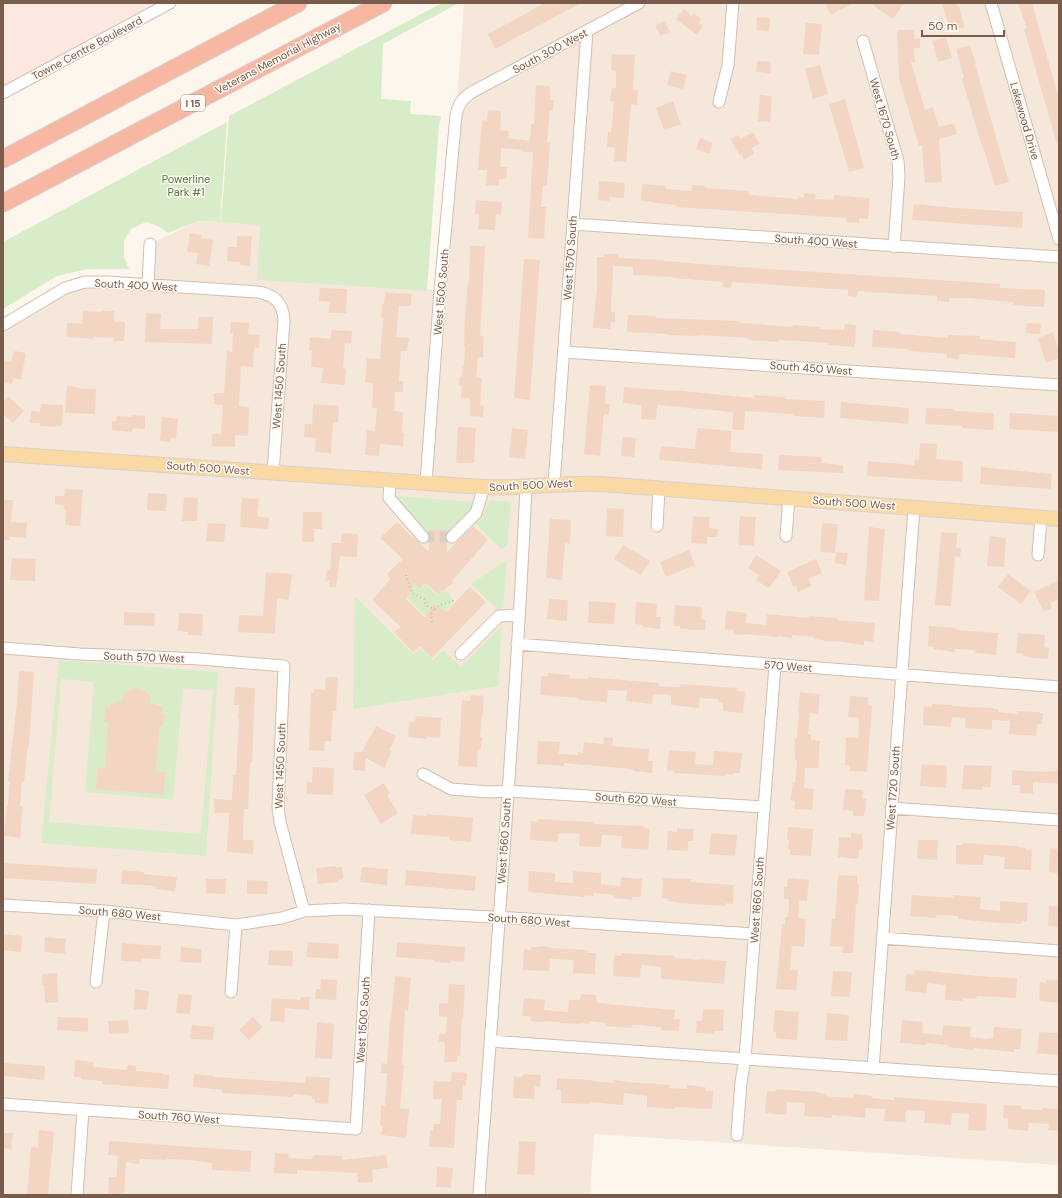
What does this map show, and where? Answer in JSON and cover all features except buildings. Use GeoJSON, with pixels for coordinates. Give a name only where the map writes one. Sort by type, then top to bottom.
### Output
{"type":"FeatureCollection","features":[{"type":"Feature","properties":{"kind":"highway"},"geometry":{"type":"LineString","coordinates":[[3,159],[298,3]]}},
{"type":"Feature","properties":{"kind":"highway","name":"Veterans Memorial Highway"},"geometry":{"type":"LineString","coordinates":[[3,203],[383,3]]}},
{"type":"Feature","properties":{"kind":"main road","name":"South 500 West"},"geometry":{"type":"LineString","coordinates":[[3,454],[484,487],[526,487],[588,483],[1059,519]]}},
{"type":"Feature","properties":{"kind":"street","name":"Towne Centre Boulevard"},"geometry":{"type":"LineString","coordinates":[[3,93],[170,3]]}},
{"type":"Feature","properties":{"kind":"street","name":"South 300 West"},"geometry":{"type":"LineString","coordinates":[[461,101],[465,96],[474,91],[639,3]]}},
{"type":"Feature","properties":{"kind":"street"},"geometry":{"type":"LineString","coordinates":[[719,102],[728,65],[733,3]]}},
{"type":"Feature","properties":{"kind":"street","name":"Lakewood Drive"},"geometry":{"type":"LineString","coordinates":[[991,3],[1059,239]]}},
{"type":"Feature","properties":{"kind":"street","name":"West 1570 South"},"geometry":{"type":"LineString","coordinates":[[554,484],[587,31]]}},
{"type":"Feature","properties":{"kind":"street","name":"West 1670 South"},"geometry":{"type":"LineString","coordinates":[[863,41],[898,161],[899,177],[894,247]]}},
{"type":"Feature","properties":{"kind":"street","name":"West 1500 South"},"geometry":{"type":"LineString","coordinates":[[426,484],[440,290],[456,115],[461,101]]}},
{"type":"Feature","properties":{"kind":"street","name":"South 400 West"},"geometry":{"type":"LineString","coordinates":[[573,224],[894,247],[1059,257]]}},
{"type":"Feature","properties":{"kind":"street"},"geometry":{"type":"LineString","coordinates":[[148,285],[150,244]]}},
{"type":"Feature","properties":{"kind":"street","name":"South 400 West"},"geometry":{"type":"LineString","coordinates":[[3,325],[65,288],[95,282],[258,292],[265,293],[277,300]]}},
{"type":"Feature","properties":{"kind":"street","name":"West 1450 South"},"geometry":{"type":"LineString","coordinates":[[273,473],[284,320],[282,306],[277,300]]}},
{"type":"Feature","properties":{"kind":"street","name":"South 450 West"},"geometry":{"type":"LineString","coordinates":[[564,352],[1059,385]]}},
{"type":"Feature","properties":{"kind":"street"},"geometry":{"type":"LineString","coordinates":[[390,481],[389,498],[422,537]]}},
{"type":"Feature","properties":{"kind":"street"},"geometry":{"type":"LineString","coordinates":[[452,537],[476,513],[484,487]]}},
{"type":"Feature","properties":{"kind":"street","name":"West 1560 South"},"geometry":{"type":"LineString","coordinates":[[479,1195],[508,791],[526,487]]}},
{"type":"Feature","properties":{"kind":"street"},"geometry":{"type":"LineString","coordinates":[[656,526],[659,488]]}},
{"type":"Feature","properties":{"kind":"street"},"geometry":{"type":"LineString","coordinates":[[786,536],[789,498]]}},
{"type":"Feature","properties":{"kind":"street","name":"West 1720 South"},"geometry":{"type":"LineString","coordinates":[[873,1069],[914,508]]}},
{"type":"Feature","properties":{"kind":"street"},"geometry":{"type":"LineString","coordinates":[[1038,555],[1041,518]]}},
{"type":"Feature","properties":{"kind":"street"},"geometry":{"type":"LineString","coordinates":[[461,654],[499,616],[519,616]]}},
{"type":"Feature","properties":{"kind":"street","name":"570 West"},"geometry":{"type":"LineString","coordinates":[[517,644],[775,665],[902,673],[1059,687]]}},
{"type":"Feature","properties":{"kind":"street","name":"South 570 West"},"geometry":{"type":"LineString","coordinates":[[3,648],[80,654],[200,659],[284,666]]}},
{"type":"Feature","properties":{"kind":"street","name":"West 1660 South"},"geometry":{"type":"LineString","coordinates":[[737,1135],[741,1082],[745,1059],[775,665]]}},
{"type":"Feature","properties":{"kind":"street","name":"West 1450 South"},"geometry":{"type":"LineString","coordinates":[[284,666],[278,808],[280,822],[304,911]]}},
{"type":"Feature","properties":{"kind":"street","name":"South 620 West"},"geometry":{"type":"LineString","coordinates":[[423,774],[450,790],[489,792],[508,791],[764,807]]}},
{"type":"Feature","properties":{"kind":"street"},"geometry":{"type":"LineString","coordinates":[[891,808],[1059,820]]}},
{"type":"Feature","properties":{"kind":"street","name":"South 680 West"},"geometry":{"type":"LineString","coordinates":[[3,905],[104,911],[236,925],[282,918],[304,911],[344,909],[754,934]]}},
{"type":"Feature","properties":{"kind":"street","name":"West 1500 South"},"geometry":{"type":"LineString","coordinates":[[356,1129],[369,910]]}},
{"type":"Feature","properties":{"kind":"street"},"geometry":{"type":"LineString","coordinates":[[96,982],[104,911]]}},
{"type":"Feature","properties":{"kind":"street"},"geometry":{"type":"LineString","coordinates":[[231,992],[236,925]]}},
{"type":"Feature","properties":{"kind":"street"},"geometry":{"type":"LineString","coordinates":[[882,938],[1059,951]]}},
{"type":"Feature","properties":{"kind":"street"},"geometry":{"type":"LineString","coordinates":[[490,1041],[1059,1081]]}},
{"type":"Feature","properties":{"kind":"street","name":"South 760 West"},"geometry":{"type":"LineString","coordinates":[[3,1104],[356,1129]]}},
{"type":"Feature","properties":{"kind":"street"},"geometry":{"type":"LineString","coordinates":[[77,1195],[83,1110]]}},
{"type":"Feature","properties":{"kind":"path"},"geometry":{"type":"LineString","coordinates":[[406,575],[412,593],[424,599],[426,605],[434,609]]}},
{"type":"Feature","properties":{"kind":"path"},"geometry":{"type":"LineString","coordinates":[[432,622],[431,615],[434,609],[439,605],[454,600]]}},
{"type":"Feature","properties":{"kind":"shaded area"},"geometry":{"type":"Polygon","coordinates":[[[3,3],[162,3],[3,97],[3,3]]]}},
{"type":"Feature","properties":{"kind":"shaded area"},"geometry":{"type":"Polygon","coordinates":[[[464,3],[1058,3],[1059,1165],[594,1134],[590,1195],[3,1195],[3,325],[75,285],[148,285],[150,244],[198,221],[220,222],[221,209],[264,213],[263,276],[440,290],[456,115],[464,3]]]}},
{"type":"Feature","properties":{"kind":"green space"},"geometry":{"type":"Polygon","coordinates":[[[442,3],[459,3],[383,44],[381,99],[411,101],[410,114],[441,116],[427,291],[257,279],[260,225],[221,222],[229,116],[442,3]]]}},
{"type":"Feature","properties":{"kind":"green space","name":"Powerline Park #1"},"geometry":{"type":"Polygon","coordinates":[[[227,122],[220,222],[198,221],[168,233],[158,226],[146,222],[131,229],[124,241],[124,257],[129,269],[88,269],[57,276],[3,309],[3,242],[227,122]]]}},
{"type":"Feature","properties":{"kind":"green space"},"geometry":{"type":"Polygon","coordinates":[[[398,496],[473,502],[471,509],[450,531],[427,533],[404,511],[398,496]]]}},
{"type":"Feature","properties":{"kind":"green space"},"geometry":{"type":"Polygon","coordinates":[[[490,500],[511,502],[507,546],[501,549],[474,522],[484,512],[490,500]]]}},
{"type":"Feature","properties":{"kind":"green space"},"geometry":{"type":"Polygon","coordinates":[[[507,560],[503,607],[498,610],[471,584],[507,560]]]}},
{"type":"Feature","properties":{"kind":"green space"},"geometry":{"type":"Polygon","coordinates":[[[406,577],[420,589],[426,584],[437,595],[444,591],[448,592],[454,602],[436,620],[430,621],[396,587],[406,577]]]}},
{"type":"Feature","properties":{"kind":"green space"},"geometry":{"type":"Polygon","coordinates":[[[355,597],[413,654],[420,649],[433,660],[443,650],[461,667],[502,625],[498,686],[353,709],[355,597]]]}},
{"type":"Feature","properties":{"kind":"green space"},"geometry":{"type":"Polygon","coordinates":[[[59,660],[218,672],[206,856],[41,843],[59,660]],[[61,679],[49,822],[201,834],[213,691],[183,688],[173,800],[85,792],[94,682],[61,679]],[[138,688],[124,692],[123,701],[110,704],[105,768],[98,767],[95,789],[164,795],[165,772],[156,771],[160,727],[163,725],[165,715],[162,713],[163,707],[149,703],[150,694],[138,688]]]}},
{"type":"Feature","properties":{"kind":"tunnel"},"geometry":{"type":"LineString","coordinates":[[423,537],[452,537]]}}]}
